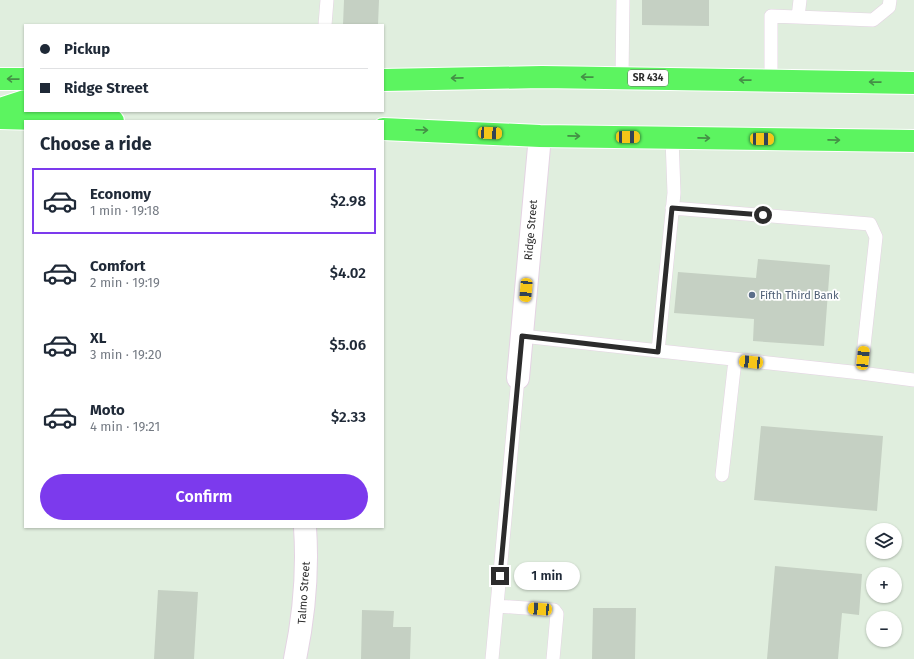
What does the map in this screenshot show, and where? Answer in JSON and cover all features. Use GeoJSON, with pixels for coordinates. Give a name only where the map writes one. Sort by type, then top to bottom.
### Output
{"type":"FeatureCollection","features":[{"type":"Feature","properties":{"kind":"main road","name":"SR 434"},"geometry":{"type":"LineString","coordinates":[[384,80],[542,77],[914,83]]}},
{"type":"Feature","properties":{"kind":"main road"},"geometry":{"type":"LineString","coordinates":[[0,78],[24,79]]}},
{"type":"Feature","properties":{"kind":"main road"},"geometry":{"type":"LineString","coordinates":[[0,109],[24,101]]}},
{"type":"Feature","properties":{"kind":"main road"},"geometry":{"type":"LineString","coordinates":[[0,118],[75,120]]}},
{"type":"Feature","properties":{"kind":"main road"},"geometry":{"type":"LineString","coordinates":[[384,129],[540,136],[914,141]]}},
{"type":"Feature","properties":{"kind":"street","name":"Ridge Street"},"geometry":{"type":"LineString","coordinates":[[518,378],[540,136]]}},
{"type":"Feature","properties":{"kind":"street","name":"Talmo Street"},"geometry":{"type":"LineString","coordinates":[[295,659],[302,628],[306,549],[305,528]]}},
{"type":"Feature","properties":{"kind":"lane"},"geometry":{"type":"LineString","coordinates":[[325,24],[327,0]]}},
{"type":"Feature","properties":{"kind":"lane"},"geometry":{"type":"LineString","coordinates":[[622,0],[622,78]]}},
{"type":"Feature","properties":{"kind":"lane"},"geometry":{"type":"LineString","coordinates":[[798,17],[800,0]]}},
{"type":"Feature","properties":{"kind":"lane"},"geometry":{"type":"LineString","coordinates":[[771,81],[771,16],[873,20],[889,7],[890,0]]}},
{"type":"Feature","properties":{"kind":"lane"},"geometry":{"type":"LineString","coordinates":[[658,352],[674,193],[672,138]]}},
{"type":"Feature","properties":{"kind":"lane"},"geometry":{"type":"LineString","coordinates":[[672,208],[870,224],[876,237],[861,373]]}},
{"type":"Feature","properties":{"kind":"lane"},"geometry":{"type":"LineString","coordinates":[[522,336],[914,380]]}},
{"type":"Feature","properties":{"kind":"lane"},"geometry":{"type":"LineString","coordinates":[[722,475],[735,360]]}},
{"type":"Feature","properties":{"kind":"lane","name":"Ridge Street"},"geometry":{"type":"LineString","coordinates":[[492,659],[518,378]]}},
{"type":"Feature","properties":{"kind":"lane"},"geometry":{"type":"LineString","coordinates":[[497,606],[554,610],[557,614],[553,659]]}},
{"type":"Feature","properties":{"kind":"building"},"geometry":{"type":"Polygon","coordinates":[[[344,0],[379,0],[378,24],[343,24],[344,0]]]}},
{"type":"Feature","properties":{"kind":"building"},"geometry":{"type":"Polygon","coordinates":[[[642,0],[709,0],[709,26],[642,25],[642,0]]]}},
{"type":"Feature","properties":{"kind":"building","name":"Fifth Third Bank"},"geometry":{"type":"Polygon","coordinates":[[[758,259],[830,265],[824,346],[753,341],[754,319],[674,313],[678,272],[756,278],[758,259]]]}},
{"type":"Feature","properties":{"kind":"building"},"geometry":{"type":"Polygon","coordinates":[[[761,426],[883,436],[877,511],[754,500],[761,426]]]}},
{"type":"Feature","properties":{"kind":"building"},"geometry":{"type":"Polygon","coordinates":[[[775,566],[862,574],[859,615],[842,613],[838,659],[767,659],[775,566]]]}},
{"type":"Feature","properties":{"kind":"building"},"geometry":{"type":"Polygon","coordinates":[[[158,590],[198,592],[194,659],[154,659],[158,590]]]}},
{"type":"Feature","properties":{"kind":"building"},"geometry":{"type":"Polygon","coordinates":[[[593,608],[636,608],[635,659],[592,659],[593,608]]]}},
{"type":"Feature","properties":{"kind":"building"},"geometry":{"type":"Polygon","coordinates":[[[362,610],[394,611],[393,627],[411,627],[410,659],[361,659],[362,610]]]}},
{"type":"Feature","properties":{"kind":"place","name":"Fifth Third Bank"},"geometry":{"type":"Point","coordinates":[752,295]}},
{"type":"Feature","properties":{"kind":"route"},"geometry":{"type":"LineString","coordinates":[[500,576],[522,336],[658,352],[672,208],[763,215]]}}]}
